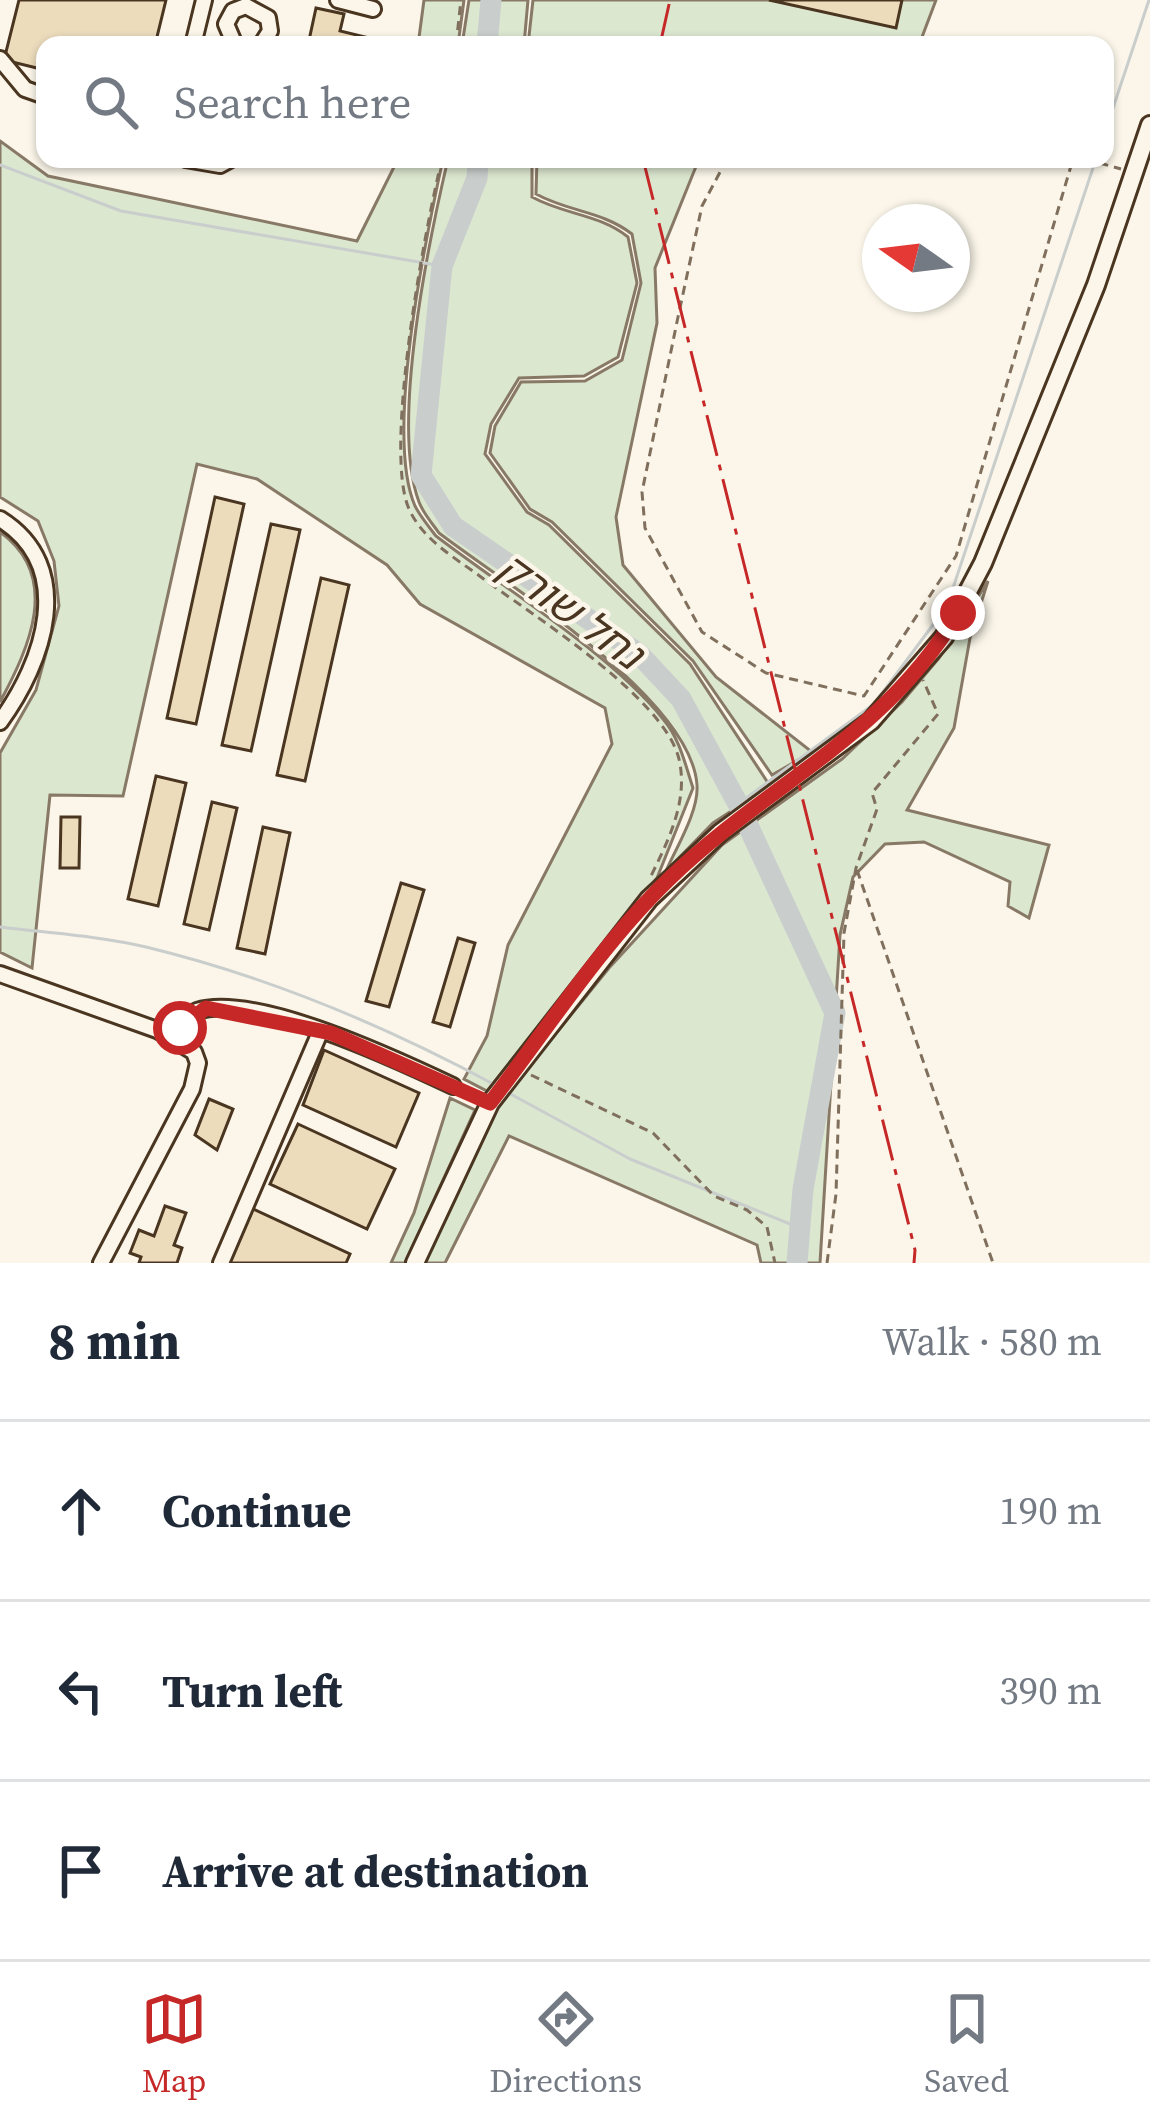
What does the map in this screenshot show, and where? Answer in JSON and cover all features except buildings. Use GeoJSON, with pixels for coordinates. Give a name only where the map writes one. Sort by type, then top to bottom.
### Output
{"type":"FeatureCollection","features":[{"type":"Feature","properties":{"kind":"main road"},"geometry":{"type":"LineString","coordinates":[[415,1263],[490,1103],[649,899],[720,833],[871,721],[920,671],[982,563],[1096,285],[1150,125]]}},
{"type":"Feature","properties":{"kind":"street"},"geometry":{"type":"LineString","coordinates":[[195,36],[204,0]]}},
{"type":"Feature","properties":{"kind":"street"},"geometry":{"type":"LineString","coordinates":[[338,0],[373,9]]}},
{"type":"Feature","properties":{"kind":"street"},"geometry":{"type":"LineString","coordinates":[[229,36],[229,17],[250,3],[271,6],[267,36]]}},
{"type":"Feature","properties":{"kind":"street"},"geometry":{"type":"LineString","coordinates":[[0,59],[25,89],[36,93]]}},
{"type":"Feature","properties":{"kind":"street"},"geometry":{"type":"LineString","coordinates":[[0,519],[36,552],[47,590],[40,650],[0,722]]}},
{"type":"Feature","properties":{"kind":"street"},"geometry":{"type":"LineString","coordinates":[[0,974],[176,1038],[194,1052],[198,1063],[192,1089],[101,1263]]}},
{"type":"Feature","properties":{"kind":"street"},"geometry":{"type":"LineString","coordinates":[[176,1038],[188,1018],[206,1008],[321,1030],[453,1086]]}},
{"type":"Feature","properties":{"kind":"street"},"geometry":{"type":"LineString","coordinates":[[221,1263],[321,1030]]}},
{"type":"Feature","properties":{"kind":"path"},"geometry":{"type":"LineString","coordinates":[[457,36],[461,0]]}},
{"type":"Feature","properties":{"kind":"path"},"geometry":{"type":"LineString","coordinates":[[1114,167],[1134,173]]}},
{"type":"Feature","properties":{"kind":"path"},"geometry":{"type":"LineString","coordinates":[[440,168],[429,210],[398,429],[402,485],[429,538],[607,670],[672,739],[680,763],[677,814],[649,879],[649,899]]}},
{"type":"Feature","properties":{"kind":"path"},"geometry":{"type":"LineString","coordinates":[[722,168],[702,206],[678,317],[642,492],[645,528],[702,632],[766,673],[864,696],[956,556],[1070,168]]}},
{"type":"Feature","properties":{"kind":"path"},"geometry":{"type":"LineString","coordinates":[[827,1263],[836,1194],[844,933],[856,868],[877,809],[872,793],[938,714],[920,671]]}},
{"type":"Feature","properties":{"kind":"path"},"geometry":{"type":"LineString","coordinates":[[856,868],[993,1263]]}},
{"type":"Feature","properties":{"kind":"path"},"geometry":{"type":"LineString","coordinates":[[516,1070],[653,1133],[714,1196],[767,1227],[775,1263]]}},
{"type":"Feature","properties":{"kind":"green space"},"geometry":{"type":"Polygon","coordinates":[[[424,0],[464,0],[459,36],[419,36],[424,0]]]}},
{"type":"Feature","properties":{"kind":"green space"},"geometry":{"type":"Polygon","coordinates":[[[469,0],[528,0],[525,36],[463,36],[469,0]]]}},
{"type":"Feature","properties":{"kind":"green space"},"geometry":{"type":"Polygon","coordinates":[[[533,0],[936,0],[922,36],[529,36],[533,0]]]}},
{"type":"Feature","properties":{"kind":"green space"},"geometry":{"type":"Polygon","coordinates":[[[0,141],[48,176],[357,241],[394,168],[441,168],[418,284],[406,385],[407,474],[415,506],[436,536],[586,646],[641,694],[674,735],[693,788],[657,878],[487,1091],[464,1079],[487,1036],[508,945],[612,744],[605,708],[420,604],[387,565],[257,479],[197,464],[123,796],[50,795],[32,968],[0,952],[0,753],[36,690],[59,606],[54,561],[38,521],[0,497],[0,141]]]}},
{"type":"Feature","properties":{"kind":"green space"},"geometry":{"type":"Polygon","coordinates":[[[446,168],[532,168],[532,197],[628,237],[637,283],[618,357],[584,376],[519,378],[491,424],[485,454],[527,512],[549,525],[690,664],[770,786],[713,823],[666,871],[691,818],[697,785],[687,751],[664,716],[591,646],[439,533],[419,502],[411,468],[410,381],[446,168]]]}},
{"type":"Feature","properties":{"kind":"green space"},"geometry":{"type":"Polygon","coordinates":[[[537,168],[695,168],[655,268],[657,323],[616,517],[623,565],[716,677],[812,752],[772,775],[693,661],[552,522],[530,509],[490,453],[495,426],[521,382],[585,381],[622,360],[641,283],[632,234],[536,194],[537,168]]]}},
{"type":"Feature","properties":{"kind":"green space"},"geometry":{"type":"Polygon","coordinates":[[[0,532],[19,550],[35,591],[29,636],[0,702],[0,532]]]}},
{"type":"Feature","properties":{"kind":"green space"},"geometry":{"type":"Polygon","coordinates":[[[988,581],[970,638],[954,728],[907,810],[1049,845],[1029,918],[1008,906],[1010,882],[924,842],[885,844],[853,877],[840,935],[820,1263],[761,1263],[757,1245],[509,1136],[445,1263],[419,1263],[497,1106],[609,968],[722,845],[842,759],[902,702],[939,658],[988,581]]]}},
{"type":"Feature","properties":{"kind":"green space"},"geometry":{"type":"Polygon","coordinates":[[[450,1098],[475,1110],[405,1263],[391,1263],[414,1213],[450,1098]]]}},
{"type":"Feature","properties":{"kind":"waterway","name":"נחל שורק"},"geometry":{"type":"LineString","coordinates":[[488,36],[491,0]]}},
{"type":"Feature","properties":{"kind":"waterway"},"geometry":{"type":"LineString","coordinates":[[1114,105],[1149,0]]}},
{"type":"Feature","properties":{"kind":"waterway"},"geometry":{"type":"LineString","coordinates":[[0,165],[121,211],[442,266]]}},
{"type":"Feature","properties":{"kind":"waterway","name":"נחל שורק"},"geometry":{"type":"LineString","coordinates":[[478,168],[442,266],[421,475],[453,526],[639,654],[681,699],[738,804],[835,1013],[803,1189],[797,1263]]}},
{"type":"Feature","properties":{"kind":"waterway"},"geometry":{"type":"LineString","coordinates":[[738,804],[874,704],[947,606],[1093,168]]}},
{"type":"Feature","properties":{"kind":"waterway"},"geometry":{"type":"LineString","coordinates":[[0,927],[128,943],[238,973],[370,1024],[497,1086]]}},
{"type":"Feature","properties":{"kind":"waterway"},"geometry":{"type":"LineString","coordinates":[[505,1091],[630,1159],[800,1228]]}},
{"type":"Feature","properties":{"kind":"power"},"geometry":{"type":"LineString","coordinates":[[662,36],[670,0]]}},
{"type":"Feature","properties":{"kind":"power"},"geometry":{"type":"LineString","coordinates":[[645,168],[915,1250],[914,1263]]}},
{"type":"Feature","properties":{"kind":"route"},"geometry":{"type":"LineString","coordinates":[[180,1028],[206,1008],[304,1025],[355,1042],[490,1103],[668,879],[720,833],[871,721],[920,671],[958,613]]}}]}
